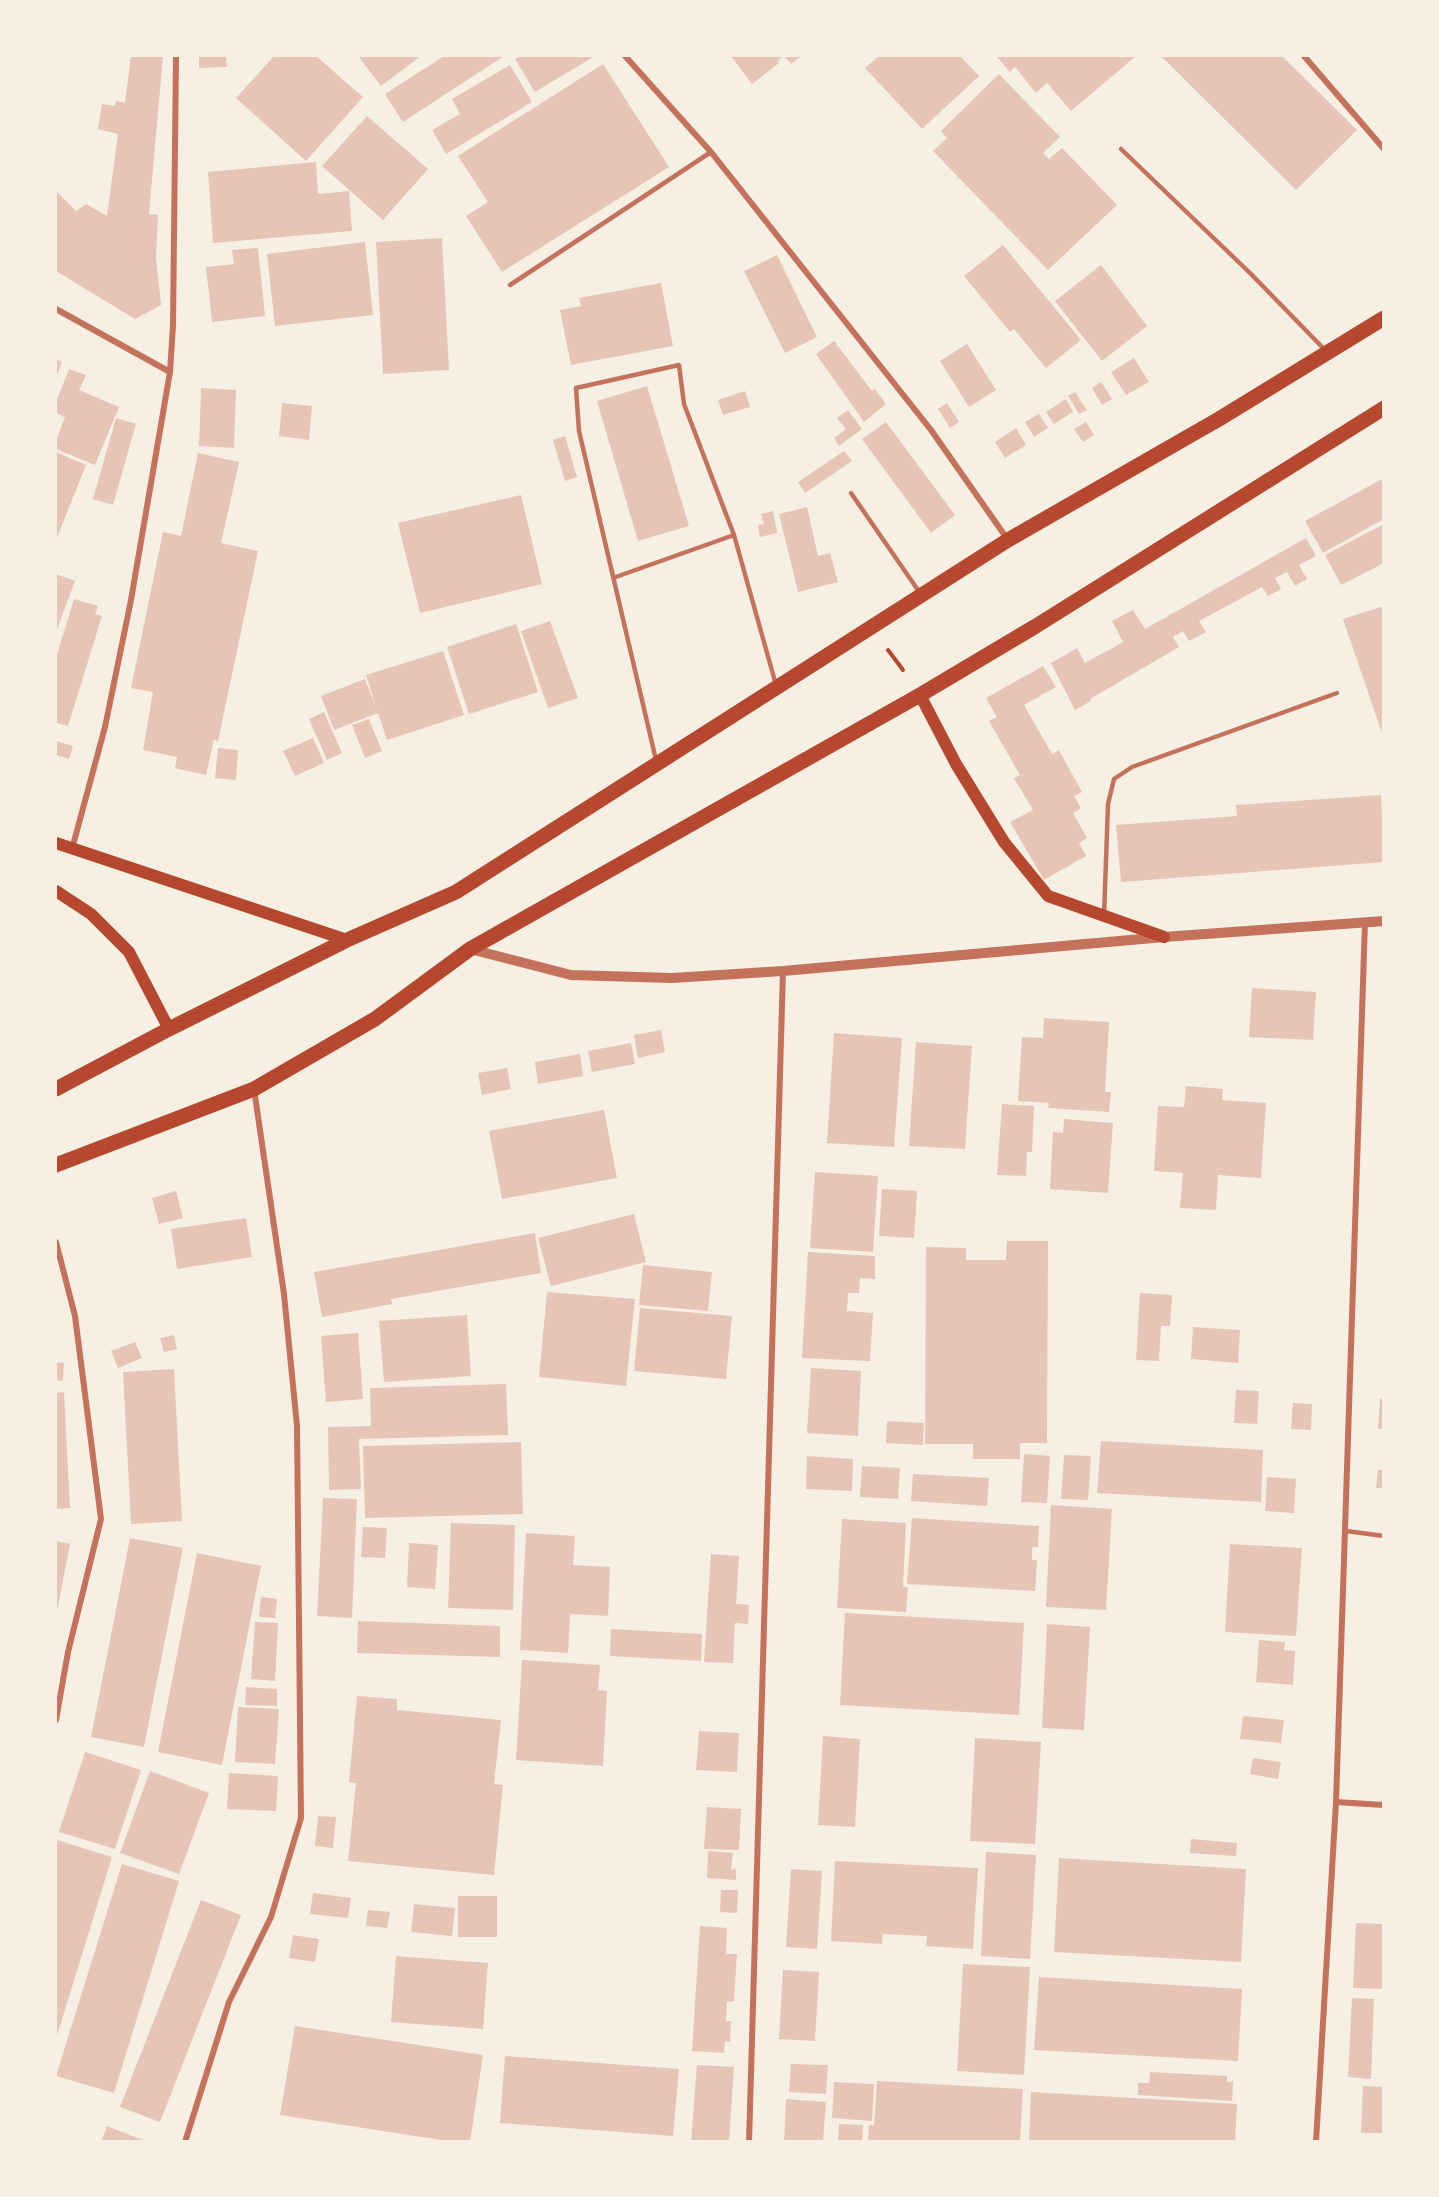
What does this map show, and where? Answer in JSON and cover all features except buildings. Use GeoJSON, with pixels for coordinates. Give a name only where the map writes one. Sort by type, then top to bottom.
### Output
{"type":"FeatureCollection","features":[{"type":"Feature","properties":{"kind":"main road"},"geometry":{"type":"LineString","coordinates":[[56,1089],[169,1029],[347,940],[456,892],[1008,540],[1219,418],[1383,318]]}},
{"type":"Feature","properties":{"kind":"main road"},"geometry":{"type":"LineString","coordinates":[[56,1165],[254,1089],[375,1019],[470,949],[920,695],[1035,626],[1383,408]]}},
{"type":"Feature","properties":{"kind":"main road"},"geometry":{"type":"LineString","coordinates":[[920,695],[956,764],[1004,842],[1048,896],[1164,937]]}},
{"type":"Feature","properties":{"kind":"main road"},"geometry":{"type":"LineString","coordinates":[[56,843],[347,940]]}},
{"type":"Feature","properties":{"kind":"main road"},"geometry":{"type":"LineString","coordinates":[[56,891],[91,914],[129,952],[169,1029]]}},
{"type":"Feature","properties":{"kind":"street"},"geometry":{"type":"LineString","coordinates":[[72,849],[105,727],[131,600],[170,372],[173,326],[176,56]]}},
{"type":"Feature","properties":{"kind":"street"},"geometry":{"type":"LineString","coordinates":[[625,56],[711,152],[931,430],[1008,540]]}},
{"type":"Feature","properties":{"kind":"street"},"geometry":{"type":"LineString","coordinates":[[1304,56],[1383,149]]}},
{"type":"Feature","properties":{"kind":"street"},"geometry":{"type":"LineString","coordinates":[[56,309],[170,372]]}},
{"type":"Feature","properties":{"kind":"street"},"geometry":{"type":"LineString","coordinates":[[470,949],[571,975],[672,978],[783,971],[1164,937],[1383,921]]}},
{"type":"Feature","properties":{"kind":"street"},"geometry":{"type":"LineString","coordinates":[[1316,2142],[1336,1802],[1365,922]]}},
{"type":"Feature","properties":{"kind":"street"},"geometry":{"type":"LineString","coordinates":[[749,2142],[783,971]]}},
{"type":"Feature","properties":{"kind":"street"},"geometry":{"type":"LineString","coordinates":[[184,2142],[229,2002],[271,1917],[301,1818],[297,1426],[284,1294],[254,1089]]}},
{"type":"Feature","properties":{"kind":"street"},"geometry":{"type":"LineString","coordinates":[[56,1242],[75,1316],[101,1519],[68,1652],[56,1720]]}},
{"type":"Feature","properties":{"kind":"street"},"geometry":{"type":"LineString","coordinates":[[1336,1802],[1383,1805]]}},
{"type":"Feature","properties":{"kind":"lane"},"geometry":{"type":"LineString","coordinates":[[1121,149],[1251,274],[1327,352]]}},
{"type":"Feature","properties":{"kind":"lane"},"geometry":{"type":"LineString","coordinates":[[510,285],[711,152]]}},
{"type":"Feature","properties":{"kind":"lane"},"geometry":{"type":"LineString","coordinates":[[657,764],[579,431],[576,388],[679,365],[684,404],[734,535],[777,688]]}},
{"type":"Feature","properties":{"kind":"lane"},"geometry":{"type":"LineString","coordinates":[[851,494],[922,595]]}},
{"type":"Feature","properties":{"kind":"lane"},"geometry":{"type":"LineString","coordinates":[[613,578],[734,535]]}},
{"type":"Feature","properties":{"kind":"lane"},"geometry":{"type":"LineString","coordinates":[[1104,915],[1108,804],[1113,779],[1132,766],[1337,693]]}},
{"type":"Feature","properties":{"kind":"lane"},"geometry":{"type":"LineString","coordinates":[[1346,1532],[1383,1536]]}},
{"type":"Feature","properties":{"kind":"path"},"geometry":{"type":"LineString","coordinates":[[873,627],[920,695]]}}]}
